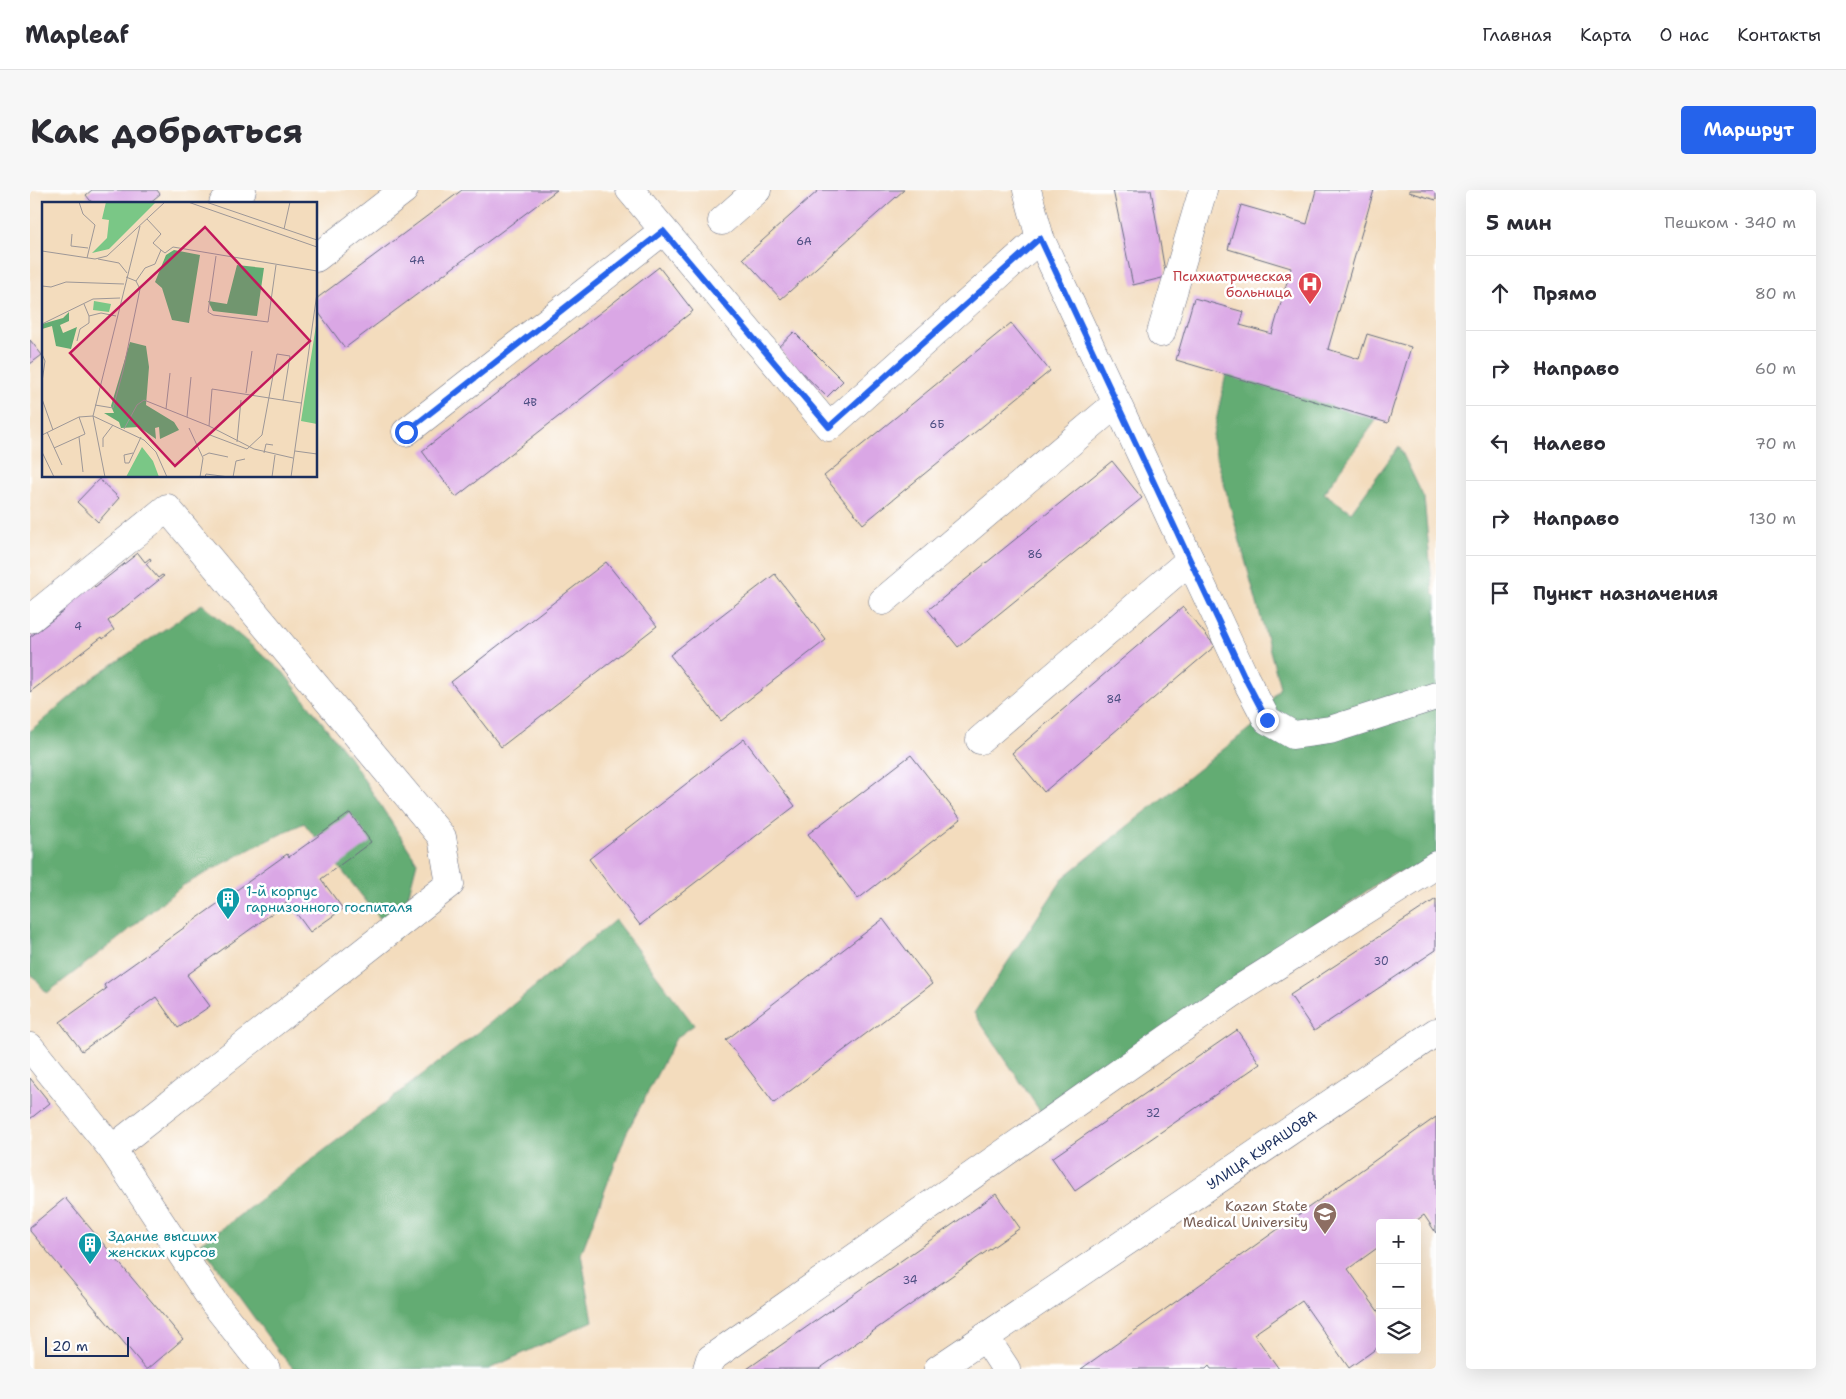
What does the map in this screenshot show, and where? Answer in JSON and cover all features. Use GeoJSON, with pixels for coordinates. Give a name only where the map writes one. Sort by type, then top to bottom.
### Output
{"type":"FeatureCollection","features":[{"type":"Feature","properties":{"kind":"street"},"geometry":{"type":"LineString","coordinates":[[227,202],[242,190]]}},
{"type":"Feature","properties":{"kind":"street"},"geometry":{"type":"LineString","coordinates":[[318,256],[404,190]]}},
{"type":"Feature","properties":{"kind":"street"},"geometry":{"type":"LineString","coordinates":[[630,190],[829,427],[1040,238]]}},
{"type":"Feature","properties":{"kind":"street"},"geometry":{"type":"LineString","coordinates":[[722,221],[757,190]]}},
{"type":"Feature","properties":{"kind":"street"},"geometry":{"type":"LineString","coordinates":[[1027,190],[1040,238],[1245,678],[1267,720],[1293,735],[1330,730],[1436,696]]}},
{"type":"Feature","properties":{"kind":"street"},"geometry":{"type":"LineString","coordinates":[[1161,333],[1204,190]]}},
{"type":"Feature","properties":{"kind":"street"},"geometry":{"type":"LineString","coordinates":[[406,432],[663,231]]}},
{"type":"Feature","properties":{"kind":"street"},"geometry":{"type":"LineString","coordinates":[[883,601],[1117,403]]}},
{"type":"Feature","properties":{"kind":"street"},"geometry":{"type":"LineString","coordinates":[[30,619],[167,508],[442,837],[450,884],[112,1149]]}},
{"type":"Feature","properties":{"kind":"street"},"geometry":{"type":"LineString","coordinates":[[980,740],[1190,560]]}},
{"type":"Feature","properties":{"kind":"street"},"geometry":{"type":"LineString","coordinates":[[707,1369],[710,1359],[1230,995],[1436,866]]}},
{"type":"Feature","properties":{"kind":"street","name":"УЛИЦА КУРАШОВА"},"geometry":{"type":"LineString","coordinates":[[938,1369],[1436,1032]]}},
{"type":"Feature","properties":{"kind":"street"},"geometry":{"type":"LineString","coordinates":[[30,1046],[112,1149],[214,1303],[266,1369]]}},
{"type":"Feature","properties":{"kind":"street"},"geometry":{"type":"LineString","coordinates":[[984,1337],[1006,1369]]}},
{"type":"Feature","properties":{"kind":"green space"},"geometry":{"type":"Polygon","coordinates":[[[1226,374],[1377,419],[1324,493],[1351,512],[1399,446],[1424,498],[1433,593],[1436,596],[1436,866],[1391,874],[1044,1117],[974,1013],[1064,877],[1255,724],[1280,687],[1212,440],[1226,374]]]}},
{"type":"Feature","properties":{"kind":"green space"},"geometry":{"type":"Polygon","coordinates":[[[202,604],[283,672],[352,761],[417,862],[397,940],[304,823],[256,846],[182,886],[118,939],[47,993],[30,973],[30,731],[94,677],[202,604]]]}},
{"type":"Feature","properties":{"kind":"green space"},"geometry":{"type":"Polygon","coordinates":[[[615,920],[694,1025],[676,1038],[626,1134],[581,1254],[593,1321],[489,1369],[294,1369],[279,1352],[200,1243],[223,1228],[504,1012],[615,920]]]}},
{"type":"Feature","properties":{"kind":"building"},"geometry":{"type":"Polygon","coordinates":[[[92,190],[157,190],[160,194],[150,202],[91,202],[86,195],[92,190]]]}},
{"type":"Feature","properties":{"kind":"building"},"geometry":{"type":"Polygon","coordinates":[[[462,190],[557,190],[345,348],[318,312],[318,298],[462,190]]]}},
{"type":"Feature","properties":{"kind":"building"},"geometry":{"type":"Polygon","coordinates":[[[819,190],[904,190],[781,299],[743,258],[819,190]]]}},
{"type":"Feature","properties":{"kind":"building"},"geometry":{"type":"Polygon","coordinates":[[[1113,190],[1151,190],[1166,277],[1133,285],[1113,190]]]}},
{"type":"Feature","properties":{"kind":"building","name":"Психиатрическая больница"},"geometry":{"type":"Polygon","coordinates":[[[1316,190],[1374,190],[1328,349],[1359,359],[1367,334],[1411,347],[1388,423],[1176,360],[1194,298],[1244,312],[1240,325],[1272,334],[1291,268],[1228,249],[1241,205],[1307,224],[1316,190]]]}},
{"type":"Feature","properties":{"kind":"building"},"geometry":{"type":"Polygon","coordinates":[[[1409,190],[1436,190],[1436,200],[1409,192],[1409,190]]]}},
{"type":"Feature","properties":{"kind":"building"},"geometry":{"type":"Polygon","coordinates":[[[659,267],[693,311],[456,497],[422,451],[659,267]]]}},
{"type":"Feature","properties":{"kind":"building"},"geometry":{"type":"Polygon","coordinates":[[[1011,323],[1050,371],[863,524],[824,476],[1011,323]]]}},
{"type":"Feature","properties":{"kind":"building"},"geometry":{"type":"Polygon","coordinates":[[[794,332],[843,381],[827,397],[777,348],[794,332]]]}},
{"type":"Feature","properties":{"kind":"building"},"geometry":{"type":"Polygon","coordinates":[[[30,340],[42,355],[30,364],[30,340]]]}},
{"type":"Feature","properties":{"kind":"building"},"geometry":{"type":"Polygon","coordinates":[[[1112,461],[1142,498],[958,647],[928,610],[1112,461]]]}},
{"type":"Feature","properties":{"kind":"building"},"geometry":{"type":"Polygon","coordinates":[[[99,479],[119,498],[98,522],[77,502],[99,479]]]}},
{"type":"Feature","properties":{"kind":"building"},"geometry":{"type":"Polygon","coordinates":[[[138,553],[145,562],[150,558],[151,560],[146,564],[158,578],[162,575],[164,576],[108,621],[114,630],[30,692],[30,637],[64,611],[57,602],[88,578],[95,587],[138,553]]]}},
{"type":"Feature","properties":{"kind":"building"},"geometry":{"type":"Polygon","coordinates":[[[606,562],[657,626],[501,747],[451,682],[606,562]]]}},
{"type":"Feature","properties":{"kind":"building"},"geometry":{"type":"Polygon","coordinates":[[[775,574],[826,640],[721,721],[670,655],[775,574]]]}},
{"type":"Feature","properties":{"kind":"building"},"geometry":{"type":"Polygon","coordinates":[[[1183,607],[1215,646],[1044,792],[1012,753],[1183,607]]]}},
{"type":"Feature","properties":{"kind":"building"},"geometry":{"type":"Polygon","coordinates":[[[744,739],[795,806],[640,925],[589,859],[744,739]]]}},
{"type":"Feature","properties":{"kind":"building"},"geometry":{"type":"Polygon","coordinates":[[[911,755],[961,819],[858,899],[808,834],[911,755]]]}},
{"type":"Feature","properties":{"kind":"building","name":"1-й корпус гарнизонного госпиталя"},"geometry":{"type":"Polygon","coordinates":[[[350,813],[371,842],[321,879],[343,909],[310,932],[288,902],[187,975],[210,1006],[178,1028],[156,997],[82,1051],[60,1022],[106,989],[104,985],[287,854],[289,857],[350,813]]]}},
{"type":"Feature","properties":{"kind":"building"},"geometry":{"type":"Polygon","coordinates":[[[1436,899],[1436,950],[1314,1031],[1290,995],[1436,899]]]}},
{"type":"Feature","properties":{"kind":"building"},"geometry":{"type":"Polygon","coordinates":[[[883,919],[932,984],[774,1103],[726,1040],[883,919]]]}},
{"type":"Feature","properties":{"kind":"building"},"geometry":{"type":"Polygon","coordinates":[[[1237,1030],[1260,1064],[1075,1191],[1052,1158],[1237,1030]]]}},
{"type":"Feature","properties":{"kind":"building"},"geometry":{"type":"Polygon","coordinates":[[[30,1078],[50,1103],[30,1119],[30,1078]]]}},
{"type":"Feature","properties":{"kind":"building","name":"Kazan State Medical University"},"geometry":{"type":"Polygon","coordinates":[[[1436,1117],[1436,1233],[1424,1215],[1418,1219],[1376,1219],[1376,1249],[1348,1269],[1376,1308],[1376,1349],[1349,1368],[1302,1301],[1254,1334],[1279,1369],[1211,1369],[1209,1366],[1206,1369],[1081,1369],[1436,1117]]]}},
{"type":"Feature","properties":{"kind":"building"},"geometry":{"type":"Polygon","coordinates":[[[996,1194],[1020,1228],[819,1369],[747,1369],[996,1194]]]}},
{"type":"Feature","properties":{"kind":"building","name":"Здание высших женских курсов"},"geometry":{"type":"Polygon","coordinates":[[[65,1198],[183,1339],[148,1369],[146,1369],[30,1231],[30,1227],[65,1198]]]}},
{"type":"Feature","properties":{"kind":"place","name":"Психиатрическая больница"},"geometry":{"type":"Point","coordinates":[1310,305]}},
{"type":"Feature","properties":{"kind":"place","name":"1-й корпус гарнизонного госпиталя"},"geometry":{"type":"Point","coordinates":[228,920]}},
{"type":"Feature","properties":{"kind":"place","name":"Kazan State Medical University"},"geometry":{"type":"Point","coordinates":[1325,1235]}},
{"type":"Feature","properties":{"kind":"place","name":"Здание высших женских курсов"},"geometry":{"type":"Point","coordinates":[90,1265]}},
{"type":"Feature","properties":{"kind":"route"},"geometry":{"type":"LineString","coordinates":[[406,432],[663,231],[829,427],[1040,238],[1245,678],[1267,720]]}}]}
